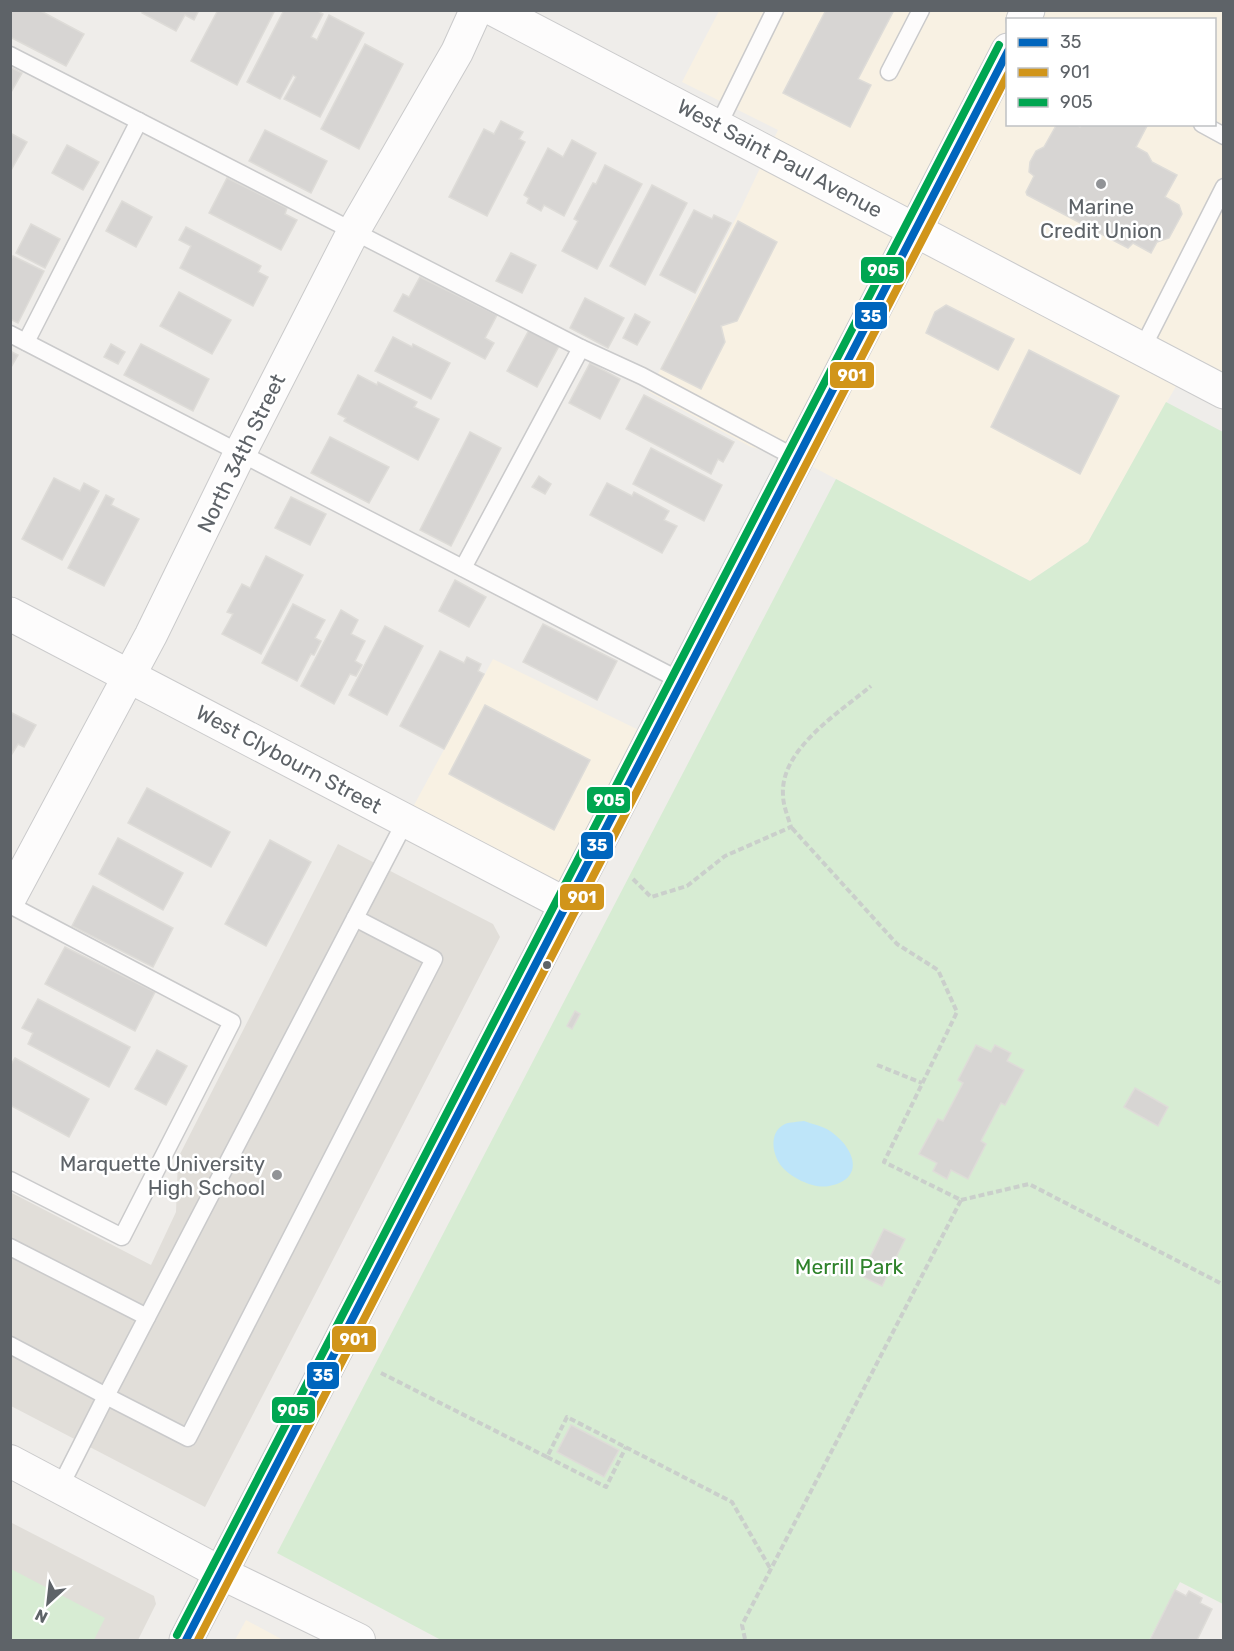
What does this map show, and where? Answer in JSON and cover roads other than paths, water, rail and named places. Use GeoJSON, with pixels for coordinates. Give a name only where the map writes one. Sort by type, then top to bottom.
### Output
{"type":"FeatureCollection","features":[{"type":"Feature","properties":{"kind":"main road","name":"West Saint Paul Avenue"},"geometry":{"type":"LineString","coordinates":[[495,10],[1224,392]]}},
{"type":"Feature","properties":{"kind":"main road"},"geometry":{"type":"LineString","coordinates":[[186,1641],[1006,54]]}},
{"type":"Feature","properties":{"kind":"main road","name":"West Clybourn Street"},"geometry":{"type":"LineString","coordinates":[[10,614],[567,905]]}},
{"type":"Feature","properties":{"kind":"street","name":"North 34th Street"},"geometry":{"type":"LineString","coordinates":[[10,898],[151,635],[240,453],[353,232],[457,52],[477,10]]}},
{"type":"Feature","properties":{"kind":"street"},"geometry":{"type":"LineString","coordinates":[[10,1461],[221,1573],[359,1641]]}},
{"type":"Feature","properties":{"kind":"lane"},"geometry":{"type":"LineString","coordinates":[[718,126],[775,10]]}},
{"type":"Feature","properties":{"kind":"lane"},"geometry":{"type":"LineString","coordinates":[[889,72],[921,10]]}},
{"type":"Feature","properties":{"kind":"lane"},"geometry":{"type":"LineString","coordinates":[[10,55],[580,348],[642,376],[796,458]]}},
{"type":"Feature","properties":{"kind":"lane"},"geometry":{"type":"LineString","coordinates":[[26,342],[139,122]]}},
{"type":"Feature","properties":{"kind":"lane"},"geometry":{"type":"LineString","coordinates":[[1206,126],[1224,136]]}},
{"type":"Feature","properties":{"kind":"lane"},"geometry":{"type":"LineString","coordinates":[[1142,349],[1224,187]]}},
{"type":"Feature","properties":{"kind":"lane"},"geometry":{"type":"LineString","coordinates":[[10,334],[681,681]]}},
{"type":"Feature","properties":{"kind":"lane"},"geometry":{"type":"LineString","coordinates":[[463,568],[580,348]]}},
{"type":"Feature","properties":{"kind":"lane"},"geometry":{"type":"LineString","coordinates":[[60,1487],[405,820]]}},
{"type":"Feature","properties":{"kind":"lane"},"geometry":{"type":"LineString","coordinates":[[10,905],[232,1022],[122,1237],[10,1180]]}},
{"type":"Feature","properties":{"kind":"lane"},"geometry":{"type":"LineString","coordinates":[[10,1345],[188,1438],[434,959],[355,918]]}},
{"type":"Feature","properties":{"kind":"lane"},"geometry":{"type":"LineString","coordinates":[[10,1247],[147,1317]]}},
{"type":"Feature","properties":{"kind":"water"},"geometry":{"type":"Polygon","coordinates":[[[804,1121],[827,1129],[845,1145],[853,1162],[849,1177],[823,1187],[804,1182],[783,1168],[774,1151],[776,1133],[785,1124],[804,1121]]]}},
{"type":"Feature","properties":{"kind":"place","name":"Marine Credit Union"},"geometry":{"type":"Point","coordinates":[1101,184]}},
{"type":"Feature","properties":{"kind":"place","name":"Marquette University High School"},"geometry":{"type":"Point","coordinates":[277,1175]}},
{"type":"Feature","properties":{"kind":"park label","name":"Merrill Park"},"geometry":{"type":"Point","coordinates":[849,1266]}}]}
